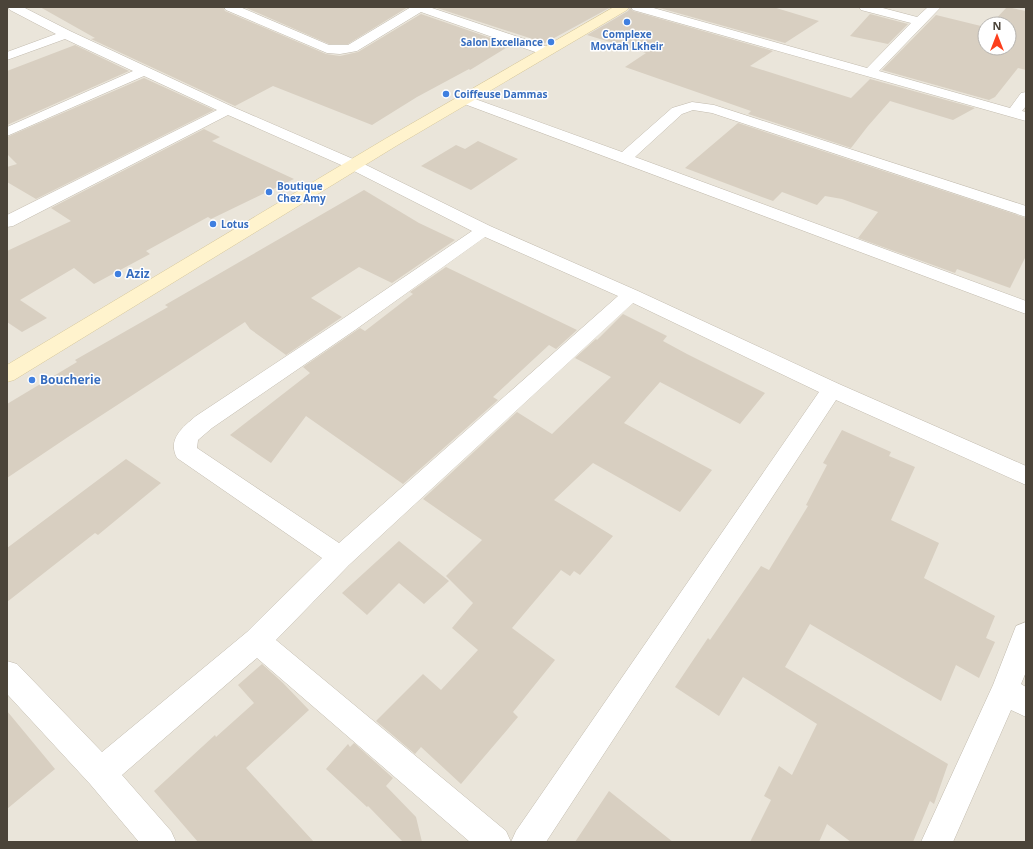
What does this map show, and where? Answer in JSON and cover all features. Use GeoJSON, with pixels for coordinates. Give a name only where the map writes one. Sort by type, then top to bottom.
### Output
{"type":"FeatureCollection","features":[{"type":"Feature","properties":{"kind":"street"},"geometry":{"type":"LineString","coordinates":[[14,7],[66,34],[144,71],[228,110],[354,165],[484,230],[631,295],[832,389],[1026,476]]}},
{"type":"Feature","properties":{"kind":"street"},"geometry":{"type":"LineString","coordinates":[[230,7],[327,49],[340,50],[352,48],[418,8],[546,51]]}},
{"type":"Feature","properties":{"kind":"street"},"geometry":{"type":"LineString","coordinates":[[7,375],[464,99],[622,7]]}},
{"type":"Feature","properties":{"kind":"street"},"geometry":{"type":"LineString","coordinates":[[637,7],[1019,115],[1026,96]]}},
{"type":"Feature","properties":{"kind":"street"},"geometry":{"type":"LineString","coordinates":[[865,7],[919,21]]}},
{"type":"Feature","properties":{"kind":"street"},"geometry":{"type":"LineString","coordinates":[[870,73],[919,21],[935,7]]}},
{"type":"Feature","properties":{"kind":"street"},"geometry":{"type":"LineString","coordinates":[[7,56],[66,34]]}},
{"type":"Feature","properties":{"kind":"street"},"geometry":{"type":"LineString","coordinates":[[7,132],[144,71]]}},
{"type":"Feature","properties":{"kind":"street"},"geometry":{"type":"LineString","coordinates":[[464,99],[1026,308]]}},
{"type":"Feature","properties":{"kind":"street"},"geometry":{"type":"LineString","coordinates":[[624,159],[677,111],[692,106],[714,110],[1026,212]]}},
{"type":"Feature","properties":{"kind":"street"},"geometry":{"type":"LineString","coordinates":[[7,222],[228,110]]}},
{"type":"Feature","properties":{"kind":"street"},"geometry":{"type":"LineString","coordinates":[[340,557],[185,452],[186,437],[204,422],[348,325],[484,230]]}},
{"type":"Feature","properties":{"kind":"street"},"geometry":{"type":"LineString","coordinates":[[101,773],[257,641],[340,557],[631,295]]}},
{"type":"Feature","properties":{"kind":"street"},"geometry":{"type":"LineString","coordinates":[[527,842],[832,389]]}},
{"type":"Feature","properties":{"kind":"street"},"geometry":{"type":"LineString","coordinates":[[937,842],[1015,697],[1026,634]]}},
{"type":"Feature","properties":{"kind":"street"},"geometry":{"type":"LineString","coordinates":[[257,641],[495,842]]}},
{"type":"Feature","properties":{"kind":"street"},"geometry":{"type":"LineString","coordinates":[[7,674],[101,773],[160,842]]}},
{"type":"Feature","properties":{"kind":"shaded area"},"geometry":{"type":"Polygon","coordinates":[[[7,7],[1026,7],[1026,842],[7,842],[7,7]]]}},
{"type":"Feature","properties":{"kind":"building"},"geometry":{"type":"Polygon","coordinates":[[[40,7],[223,7],[225,11],[326,54],[340,56],[358,52],[421,14],[511,45],[470,70],[469,69],[417,97],[372,125],[273,86],[235,106],[91,39],[95,38],[40,7]]]}},
{"type":"Feature","properties":{"kind":"building"},"geometry":{"type":"Polygon","coordinates":[[[244,7],[408,7],[348,44],[329,44],[244,7]]]}},
{"type":"Feature","properties":{"kind":"building"},"geometry":{"type":"Polygon","coordinates":[[[434,7],[611,7],[545,43],[434,7]]]}},
{"type":"Feature","properties":{"kind":"building"},"geometry":{"type":"Polygon","coordinates":[[[656,7],[773,7],[819,21],[785,43],[656,7]]]}},
{"type":"Feature","properties":{"kind":"building"},"geometry":{"type":"Polygon","coordinates":[[[1007,7],[1026,11],[1026,70],[1018,68],[995,97],[989,100],[882,70],[936,15],[977,25],[977,56],[1017,56],[1017,16],[999,16],[1007,7]]]}},
{"type":"Feature","properties":{"kind":"building"},"geometry":{"type":"Polygon","coordinates":[[[630,8],[633,11],[773,51],[750,66],[851,98],[870,79],[975,108],[953,120],[890,101],[851,148],[748,114],[751,111],[625,67],[646,53],[587,35],[628,11],[630,8]]]}},
{"type":"Feature","properties":{"kind":"building"},"geometry":{"type":"Polygon","coordinates":[[[870,14],[908,24],[888,44],[850,36],[870,14]]]}},
{"type":"Feature","properties":{"kind":"building"},"geometry":{"type":"Polygon","coordinates":[[[75,45],[129,71],[7,125],[7,71],[75,45]]]}},
{"type":"Feature","properties":{"kind":"building"},"geometry":{"type":"Polygon","coordinates":[[[144,78],[214,110],[36,199],[7,182],[7,167],[17,164],[7,154],[7,137],[144,78]]]}},
{"type":"Feature","properties":{"kind":"building"},"geometry":{"type":"Polygon","coordinates":[[[738,123],[1026,218],[1026,256],[1010,288],[957,269],[955,273],[858,238],[878,212],[842,199],[825,196],[817,205],[782,192],[773,201],[685,168],[738,123]]]}},
{"type":"Feature","properties":{"kind":"building"},"geometry":{"type":"Polygon","coordinates":[[[204,129],[220,137],[212,141],[294,179],[211,219],[208,217],[146,251],[150,254],[94,284],[74,268],[20,300],[47,318],[22,332],[7,322],[7,251],[71,221],[51,208],[204,129]]]}},
{"type":"Feature","properties":{"kind":"building"},"geometry":{"type":"Polygon","coordinates":[[[478,141],[518,159],[471,190],[421,166],[456,145],[465,149],[478,141]]]}},
{"type":"Feature","properties":{"kind":"building"},"geometry":{"type":"Polygon","coordinates":[[[364,190],[419,223],[455,240],[392,283],[359,267],[311,298],[342,317],[286,355],[250,329],[245,322],[7,478],[7,404],[77,362],[75,360],[168,307],[165,305],[364,190]]]}},
{"type":"Feature","properties":{"kind":"building"},"geometry":{"type":"Polygon","coordinates":[[[446,267],[577,330],[556,349],[549,345],[493,397],[498,400],[403,484],[306,416],[271,463],[230,435],[310,373],[303,367],[360,328],[365,331],[413,294],[410,292],[446,267]]]}},
{"type":"Feature","properties":{"kind":"building"},"geometry":{"type":"Polygon","coordinates":[[[623,314],[667,336],[663,341],[765,393],[740,424],[660,382],[624,423],[712,470],[680,512],[593,463],[554,500],[613,536],[580,575],[574,571],[570,576],[561,570],[512,628],[555,660],[513,712],[518,717],[461,784],[421,747],[415,754],[376,721],[423,674],[441,690],[478,650],[452,628],[473,603],[446,576],[482,540],[423,499],[517,412],[552,434],[611,377],[575,358],[596,339],[597,340],[623,314]]]}},
{"type":"Feature","properties":{"kind":"building"},"geometry":{"type":"Polygon","coordinates":[[[842,430],[891,452],[889,456],[915,467],[891,520],[939,543],[924,578],[995,616],[986,638],[995,642],[979,678],[956,665],[941,701],[810,624],[785,667],[948,764],[934,804],[930,801],[913,842],[851,842],[827,824],[819,842],[750,842],[771,800],[764,796],[779,766],[792,775],[817,724],[743,677],[719,716],[675,687],[708,638],[710,640],[761,566],[769,570],[808,506],[806,505],[827,465],[823,463],[842,430]]]}},
{"type":"Feature","properties":{"kind":"building"},"geometry":{"type":"Polygon","coordinates":[[[126,459],[161,483],[98,535],[95,533],[7,602],[7,548],[126,459]]]}},
{"type":"Feature","properties":{"kind":"building"},"geometry":{"type":"Polygon","coordinates":[[[399,541],[449,581],[424,604],[399,583],[367,615],[342,593],[399,541]]]}},
{"type":"Feature","properties":{"kind":"building"},"geometry":{"type":"Polygon","coordinates":[[[262,664],[309,710],[246,768],[314,842],[198,842],[154,791],[215,735],[216,737],[254,703],[238,685],[262,664]]]}},
{"type":"Feature","properties":{"kind":"building"},"geometry":{"type":"Polygon","coordinates":[[[7,711],[55,769],[7,809],[7,711]]]}},
{"type":"Feature","properties":{"kind":"building"},"geometry":{"type":"Polygon","coordinates":[[[354,743],[393,778],[386,786],[416,817],[422,842],[403,842],[368,806],[367,807],[326,769],[348,744],[350,747],[354,743]]]}},
{"type":"Feature","properties":{"kind":"building"},"geometry":{"type":"Polygon","coordinates":[[[609,791],[673,842],[575,842],[609,791]]]}},
{"type":"Feature","properties":{"kind":"place","name":"Complexe Movtah Lkheir"},"geometry":{"type":"Point","coordinates":[627,22]}},
{"type":"Feature","properties":{"kind":"place","name":"Salon Excellance"},"geometry":{"type":"Point","coordinates":[551,42]}},
{"type":"Feature","properties":{"kind":"place","name":"Coiffeuse Dammas"},"geometry":{"type":"Point","coordinates":[446,94]}},
{"type":"Feature","properties":{"kind":"place","name":"Boutique Chez Amy"},"geometry":{"type":"Point","coordinates":[269,192]}},
{"type":"Feature","properties":{"kind":"place","name":"Lotus"},"geometry":{"type":"Point","coordinates":[213,224]}},
{"type":"Feature","properties":{"kind":"place","name":"Aziz"},"geometry":{"type":"Point","coordinates":[118,274]}},
{"type":"Feature","properties":{"kind":"place","name":"Boucherie"},"geometry":{"type":"Point","coordinates":[32,380]}}]}
